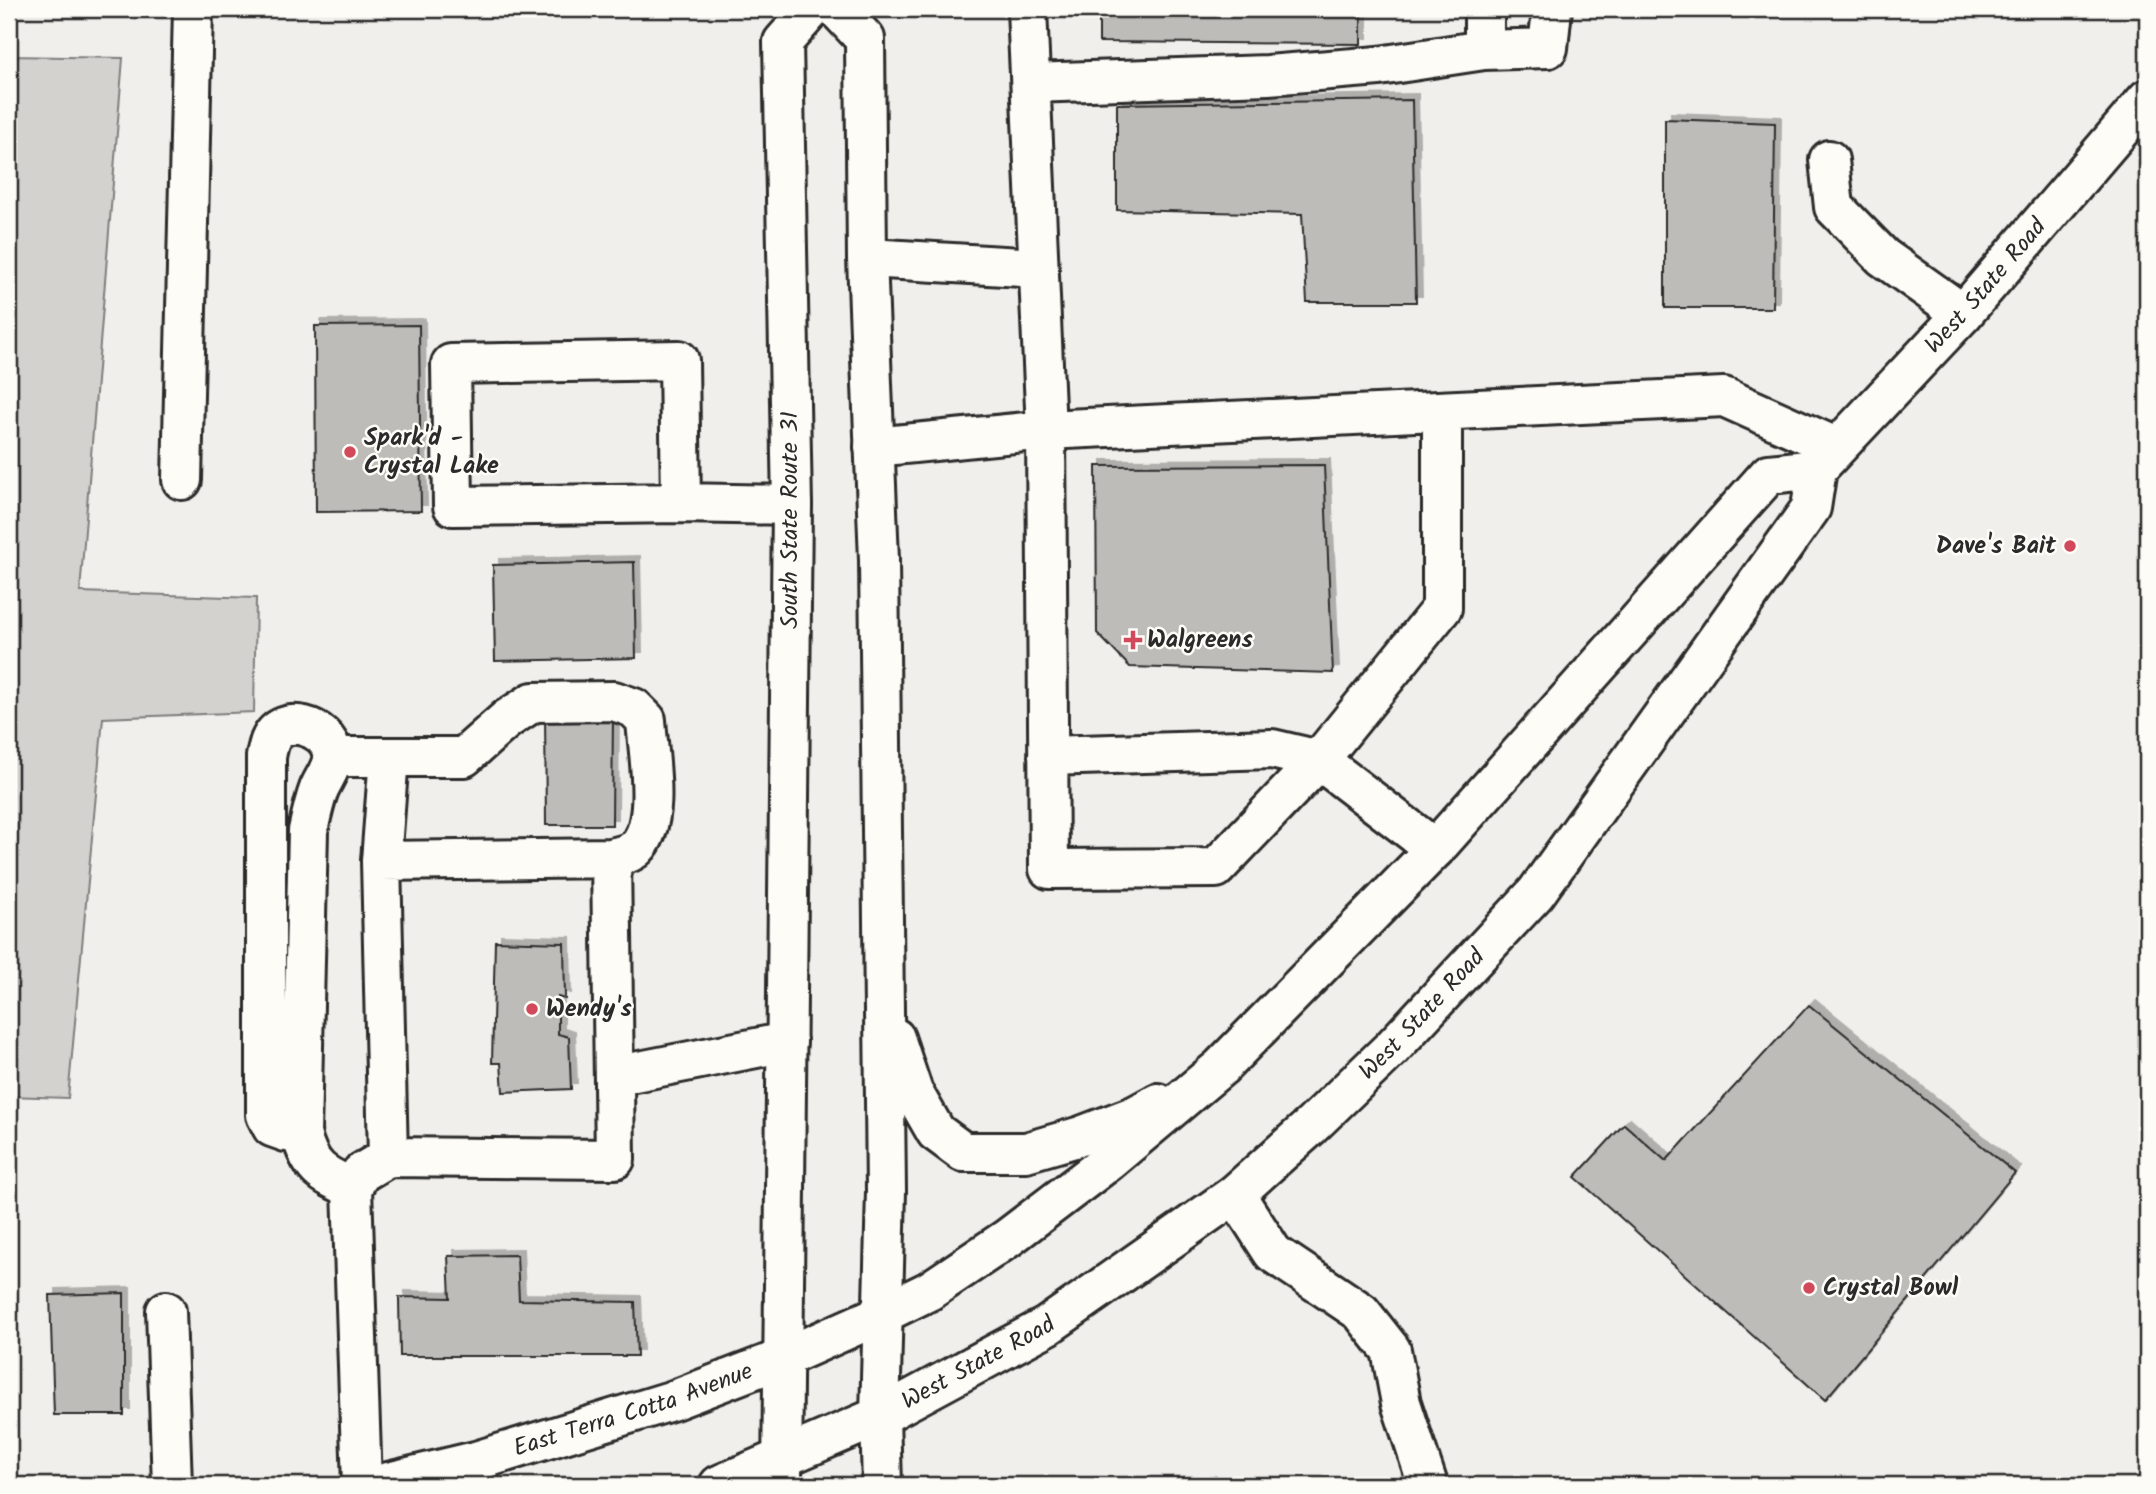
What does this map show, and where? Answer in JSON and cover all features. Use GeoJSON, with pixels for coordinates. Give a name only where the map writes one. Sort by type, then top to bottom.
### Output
{"type":"FeatureCollection","features":[{"type":"Feature","properties":{"kind":"main road"},"geometry":{"type":"LineString","coordinates":[[182,480],[193,9]]}},
{"type":"Feature","properties":{"kind":"main road","name":"South State Route 31"},"geometry":{"type":"LineString","coordinates":[[781,1471],[792,505],[783,42],[811,9]]}},
{"type":"Feature","properties":{"kind":"main road"},"geometry":{"type":"LineString","coordinates":[[837,9],[865,39],[867,258],[879,560],[884,978],[886,1191],[880,1416],[882,1485]]}},
{"type":"Feature","properties":{"kind":"main road"},"geometry":{"type":"LineString","coordinates":[[1027,9],[1046,430],[1049,869],[1216,868],[1319,760],[1442,608],[1442,411]]}},
{"type":"Feature","properties":{"kind":"main road"},"geometry":{"type":"LineString","coordinates":[[1483,9],[1484,50]]}},
{"type":"Feature","properties":{"kind":"main road"},"geometry":{"type":"LineString","coordinates":[[1031,83],[1268,75],[1379,66],[1484,50],[1548,48],[1552,9]]}},
{"type":"Feature","properties":{"kind":"main road","name":"West State Road"},"geometry":{"type":"LineString","coordinates":[[880,1416],[1047,1326],[1235,1194],[1392,1048],[1536,893],[1811,508],[1827,458],[1962,314],[2147,99]]}},
{"type":"Feature","properties":{"kind":"main road"},"geometry":{"type":"LineString","coordinates":[[1829,160],[1834,207],[1883,257],[1962,314]]}},
{"type":"Feature","properties":{"kind":"main road"},"geometry":{"type":"LineString","coordinates":[[867,258],[1040,268]]}},
{"type":"Feature","properties":{"kind":"main road"},"geometry":{"type":"LineString","coordinates":[[681,503],[679,360],[451,364],[453,506],[681,503],[792,505]]}},
{"type":"Feature","properties":{"kind":"main road"},"geometry":{"type":"LineString","coordinates":[[874,447],[1046,430],[1724,397],[1827,458]]}},
{"type":"Feature","properties":{"kind":"main road"},"geometry":{"type":"LineString","coordinates":[[884,1313],[929,1291],[1008,1238],[1109,1161],[1221,1067],[1435,849],[1769,474],[1827,458]]}},
{"type":"Feature","properties":{"kind":"main road"},"geometry":{"type":"LineString","coordinates":[[333,757],[464,757],[508,719],[533,702],[614,701],[634,708],[646,720],[652,816],[647,835],[634,851],[611,858],[381,861]]}},
{"type":"Feature","properties":{"kind":"main road"},"geometry":{"type":"LineString","coordinates":[[301,1134],[272,1127],[266,1115],[266,757],[270,739],[284,727],[303,724],[320,733],[331,748],[333,757],[319,789],[308,831],[301,1134],[306,1154],[324,1175],[352,1188]]}},
{"type":"Feature","properties":{"kind":"main road"},"geometry":{"type":"LineString","coordinates":[[1048,756],[1272,749],[1319,760],[1435,849]]}},
{"type":"Feature","properties":{"kind":"main road"},"geometry":{"type":"LineString","coordinates":[[388,1157],[381,861],[389,757]]}},
{"type":"Feature","properties":{"kind":"main road"},"geometry":{"type":"LineString","coordinates":[[362,1485],[352,1188],[361,1173],[388,1157],[615,1158],[611,858]]}},
{"type":"Feature","properties":{"kind":"main road"},"geometry":{"type":"LineString","coordinates":[[884,978],[897,1045],[913,1092],[936,1132],[963,1153],[1026,1153],[1081,1136],[1136,1115],[1221,1067]]}},
{"type":"Feature","properties":{"kind":"main road"},"geometry":{"type":"LineString","coordinates":[[614,1076],[787,1042]]}},
{"type":"Feature","properties":{"kind":"main road"},"geometry":{"type":"LineString","coordinates":[[1235,1194],[1273,1253],[1361,1312],[1391,1350],[1401,1403],[1428,1485]]}},
{"type":"Feature","properties":{"kind":"main road"},"geometry":{"type":"LineString","coordinates":[[166,1311],[172,1485]]}},
{"type":"Feature","properties":{"kind":"main road","name":"East Terra Cotta Avenue"},"geometry":{"type":"LineString","coordinates":[[376,1485],[476,1461],[674,1400],[783,1358],[884,1313]]}},
{"type":"Feature","properties":{"kind":"main road"},"geometry":{"type":"LineString","coordinates":[[719,1485],[781,1471],[880,1416]]}},
{"type":"Feature","properties":{"kind":"shaded area"},"geometry":{"type":"Polygon","coordinates":[[[9,56],[123,58],[80,592],[256,598],[254,712],[103,718],[68,1098],[9,1096],[9,56]]]}},
{"type":"Feature","properties":{"kind":"building"},"geometry":{"type":"Polygon","coordinates":[[[1099,9],[1361,9],[1361,44],[1099,42],[1099,9]]]}},
{"type":"Feature","properties":{"kind":"building"},"geometry":{"type":"Polygon","coordinates":[[[1412,100],[1416,302],[1307,302],[1302,214],[1117,210],[1117,104],[1412,100]]]}},
{"type":"Feature","properties":{"kind":"building"},"geometry":{"type":"Polygon","coordinates":[[[1665,119],[1775,123],[1773,308],[1665,308],[1665,119]]]}},
{"type":"Feature","properties":{"kind":"building"},"geometry":{"type":"Polygon","coordinates":[[[419,325],[421,511],[316,512],[315,326],[419,325]]]}},
{"type":"Feature","properties":{"kind":"building"},"geometry":{"type":"Polygon","coordinates":[[[1324,465],[1333,673],[1130,667],[1097,633],[1096,466],[1324,465]]]}},
{"type":"Feature","properties":{"kind":"building"},"geometry":{"type":"Polygon","coordinates":[[[634,562],[636,658],[495,661],[493,565],[634,562]]]}},
{"type":"Feature","properties":{"kind":"building"},"geometry":{"type":"Polygon","coordinates":[[[545,713],[613,715],[612,825],[546,825],[545,713]]]}},
{"type":"Feature","properties":{"kind":"building"},"geometry":{"type":"Polygon","coordinates":[[[495,941],[564,943],[565,999],[558,997],[558,1034],[569,1037],[571,1089],[503,1092],[501,1063],[492,1063],[495,941]]]}},
{"type":"Feature","properties":{"kind":"building","name":"Crystal Bowl"},"geometry":{"type":"Polygon","coordinates":[[[1809,1005],[2015,1173],[1825,1400],[1575,1177],[1624,1124],[1666,1161],[1809,1005]]]}},
{"type":"Feature","properties":{"kind":"building"},"geometry":{"type":"Polygon","coordinates":[[[517,1255],[519,1300],[635,1302],[637,1356],[400,1356],[399,1297],[450,1298],[448,1256],[517,1255]]]}},
{"type":"Feature","properties":{"kind":"building"},"geometry":{"type":"Polygon","coordinates":[[[124,1293],[124,1415],[54,1415],[50,1295],[124,1293]]]}},
{"type":"Feature","properties":{"kind":"place","name":"Spark'd - Crystal Lake"},"geometry":{"type":"Point","coordinates":[350,452]}},
{"type":"Feature","properties":{"kind":"place","name":"Dave's Bait"},"geometry":{"type":"Point","coordinates":[2070,546]}},
{"type":"Feature","properties":{"kind":"place","name":"Walgreens"},"geometry":{"type":"Point","coordinates":[1133,640]}},
{"type":"Feature","properties":{"kind":"place","name":"Wendy's"},"geometry":{"type":"Point","coordinates":[532,1009]}},
{"type":"Feature","properties":{"kind":"place","name":"Crystal Bowl"},"geometry":{"type":"Point","coordinates":[1809,1288]}}]}
